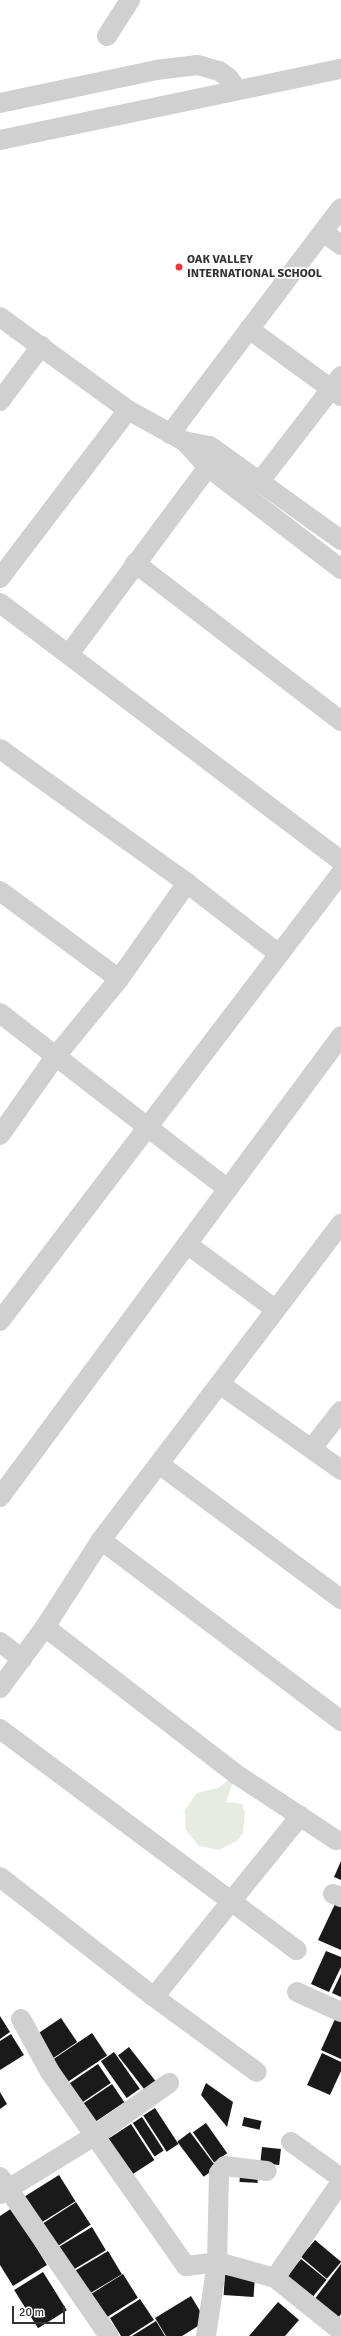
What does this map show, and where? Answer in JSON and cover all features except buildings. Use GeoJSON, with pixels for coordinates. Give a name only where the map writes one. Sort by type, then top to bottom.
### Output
{"type":"FeatureCollection","features":[{"type":"Feature","properties":{"kind":"street"},"geometry":{"type":"LineString","coordinates":[[108,36],[130,0]]}},
{"type":"Feature","properties":{"kind":"street"},"geometry":{"type":"LineString","coordinates":[[0,103],[156,70],[198,65],[229,78],[237,90]]}},
{"type":"Feature","properties":{"kind":"street"},"geometry":{"type":"LineString","coordinates":[[0,140],[341,69]]}},
{"type":"Feature","properties":{"kind":"street"},"geometry":{"type":"LineString","coordinates":[[177,438],[249,329],[341,208]]}},
{"type":"Feature","properties":{"kind":"street"},"geometry":{"type":"LineString","coordinates":[[323,232],[341,245]]}},
{"type":"Feature","properties":{"kind":"street"},"geometry":{"type":"LineString","coordinates":[[0,317],[128,410],[177,438],[208,467],[341,569]]}},
{"type":"Feature","properties":{"kind":"street"},"geometry":{"type":"LineString","coordinates":[[249,329],[338,387],[261,480]]}},
{"type":"Feature","properties":{"kind":"street"},"geometry":{"type":"LineString","coordinates":[[0,401],[41,346]]}},
{"type":"Feature","properties":{"kind":"street"},"geometry":{"type":"LineString","coordinates":[[0,578],[128,410]]}},
{"type":"Feature","properties":{"kind":"street"},"geometry":{"type":"LineString","coordinates":[[177,438],[210,446],[261,480],[341,540]]}},
{"type":"Feature","properties":{"kind":"street"},"geometry":{"type":"LineString","coordinates":[[69,654],[135,563],[208,467]]}},
{"type":"Feature","properties":{"kind":"street"},"geometry":{"type":"LineString","coordinates":[[135,563],[341,720]]}},
{"type":"Feature","properties":{"kind":"street"},"geometry":{"type":"LineString","coordinates":[[0,603],[341,861]]}},
{"type":"Feature","properties":{"kind":"street"},"geometry":{"type":"LineString","coordinates":[[0,749],[187,883],[279,954]]}},
{"type":"Feature","properties":{"kind":"street"},"geometry":{"type":"LineString","coordinates":[[0,1321],[341,873]]}},
{"type":"Feature","properties":{"kind":"street"},"geometry":{"type":"LineString","coordinates":[[0,1135],[55,1057],[119,979],[187,883]]}},
{"type":"Feature","properties":{"kind":"street"},"geometry":{"type":"LineString","coordinates":[[0,891],[119,979]]}},
{"type":"Feature","properties":{"kind":"street"},"geometry":{"type":"LineString","coordinates":[[0,1013],[55,1057],[228,1189]]}},
{"type":"Feature","properties":{"kind":"street"},"geometry":{"type":"LineString","coordinates":[[0,1497],[341,1036]]}},
{"type":"Feature","properties":{"kind":"street"},"geometry":{"type":"LineString","coordinates":[[0,1688],[45,1627],[101,1540],[221,1385],[275,1309],[341,1224]]}},
{"type":"Feature","properties":{"kind":"street"},"geometry":{"type":"LineString","coordinates":[[187,1244],[275,1309]]}},
{"type":"Feature","properties":{"kind":"street"},"geometry":{"type":"LineString","coordinates":[[221,1385],[341,1470]]}},
{"type":"Feature","properties":{"kind":"street"},"geometry":{"type":"LineString","coordinates":[[312,1448],[341,1411]]}},
{"type":"Feature","properties":{"kind":"street"},"geometry":{"type":"LineString","coordinates":[[159,1464],[338,1590]]}},
{"type":"Feature","properties":{"kind":"street"},"geometry":{"type":"LineString","coordinates":[[101,1540],[341,1721]]}},
{"type":"Feature","properties":{"kind":"street"},"geometry":{"type":"LineString","coordinates":[[45,1627],[236,1774],[336,1840]]}},
{"type":"Feature","properties":{"kind":"street"},"geometry":{"type":"LineString","coordinates":[[0,1642],[22,1659]]}},
{"type":"Feature","properties":{"kind":"street"},"geometry":{"type":"LineString","coordinates":[[0,1729],[297,1950]]}},
{"type":"Feature","properties":{"kind":"street"},"geometry":{"type":"LineString","coordinates":[[154,1997],[300,1816]]}},
{"type":"Feature","properties":{"kind":"street"},"geometry":{"type":"LineString","coordinates":[[0,1877],[154,1997],[257,2072]]}},
{"type":"Feature","properties":{"kind":"street"},"geometry":{"type":"LineString","coordinates":[[297,1992],[341,2012]]}},
{"type":"Feature","properties":{"kind":"street"},"geometry":{"type":"LineString","coordinates":[[21,2019],[50,2072],[186,2266],[217,2262],[275,2278],[341,2331]]}},
{"type":"Feature","properties":{"kind":"street"},"geometry":{"type":"LineString","coordinates":[[109,2336],[3,2186],[94,2136],[169,2083]]}},
{"type":"Feature","properties":{"kind":"street"},"geometry":{"type":"LineString","coordinates":[[291,2142],[341,2178]]}},
{"type":"Feature","properties":{"kind":"street"},"geometry":{"type":"LineString","coordinates":[[206,2336],[217,2262],[219,2173],[224,2166],[267,2171]]}},
{"type":"Feature","properties":{"kind":"street"},"geometry":{"type":"LineString","coordinates":[[275,2278],[341,2182]]}},
{"type":"Feature","properties":{"kind":"shaded area"},"geometry":{"type":"Polygon","coordinates":[[[236,1774],[226,1802],[242,1804],[245,1813],[243,1833],[237,1841],[219,1850],[199,1846],[186,1830],[185,1810],[197,1793],[218,1788],[236,1774]]]}},
{"type":"Feature","properties":{"kind":"place","name":"OAK VALLEY INTERNATIONAL SCHOOL"},"geometry":{"type":"Point","coordinates":[179,267]}}]}
